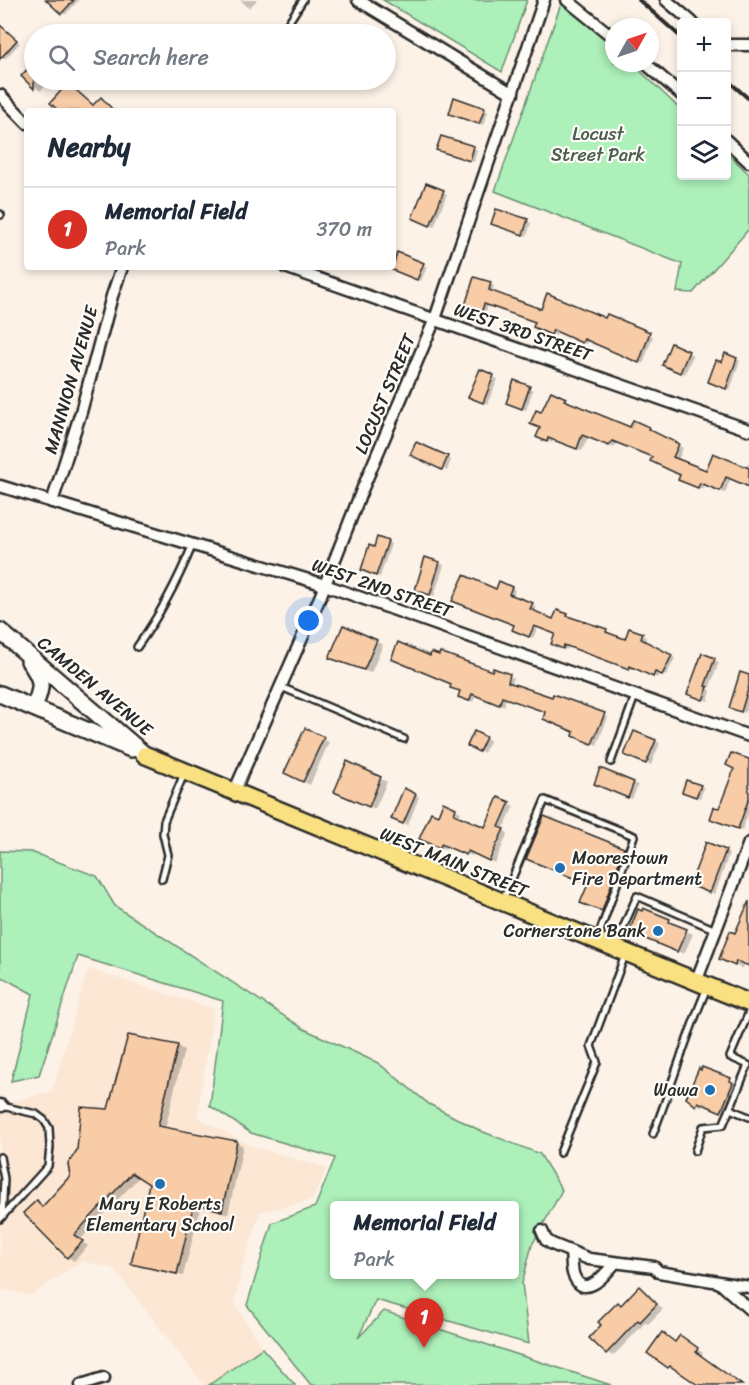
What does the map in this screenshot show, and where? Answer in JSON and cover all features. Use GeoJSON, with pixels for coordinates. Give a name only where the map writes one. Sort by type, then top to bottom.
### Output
{"type":"FeatureCollection","features":[{"type":"Feature","properties":{"kind":"main road","name":"CAMDEN AVENUE"},"geometry":{"type":"LineString","coordinates":[[0,631],[145,755]]}},
{"type":"Feature","properties":{"kind":"main road","name":"CAMDEN AVENUE"},"geometry":{"type":"LineString","coordinates":[[19,648],[40,676],[40,690],[34,707]]}},
{"type":"Feature","properties":{"kind":"main road"},"geometry":{"type":"LineString","coordinates":[[0,694],[145,755]]}},
{"type":"Feature","properties":{"kind":"main road","name":"WEST MAIN STREET"},"geometry":{"type":"LineString","coordinates":[[145,755],[749,1003]]}},
{"type":"Feature","properties":{"kind":"street"},"geometry":{"type":"LineString","coordinates":[[358,0],[513,94]]}},
{"type":"Feature","properties":{"kind":"street","name":"LOCUST STREET"},"geometry":{"type":"LineString","coordinates":[[234,792],[325,585],[362,490],[435,319],[544,0]]}},
{"type":"Feature","properties":{"kind":"street"},"geometry":{"type":"LineString","coordinates":[[567,0],[605,31]]}},
{"type":"Feature","properties":{"kind":"street"},"geometry":{"type":"LineString","coordinates":[[666,0],[687,18]]}},
{"type":"Feature","properties":{"kind":"street"},"geometry":{"type":"LineString","coordinates":[[731,45],[749,45]]}},
{"type":"Feature","properties":{"kind":"street"},"geometry":{"type":"LineString","coordinates":[[655,72],[677,91]]}},
{"type":"Feature","properties":{"kind":"street"},"geometry":{"type":"LineString","coordinates":[[0,95],[24,120]]}},
{"type":"Feature","properties":{"kind":"street"},"geometry":{"type":"LineString","coordinates":[[731,145],[749,162]]}},
{"type":"Feature","properties":{"kind":"street","name":"MANNION AVENUE"},"geometry":{"type":"LineString","coordinates":[[52,502],[81,412],[121,270]]}},
{"type":"Feature","properties":{"kind":"street","name":"WEST 3RD STREET"},"geometry":{"type":"LineString","coordinates":[[294,270],[749,430]]}},
{"type":"Feature","properties":{"kind":"street","name":"WEST 2ND STREET"},"geometry":{"type":"LineString","coordinates":[[0,486],[325,585],[749,736]]}},
{"type":"Feature","properties":{"kind":"street"},"geometry":{"type":"LineString","coordinates":[[702,984],[716,930],[748,848]]}},
{"type":"Feature","properties":{"kind":"street"},"geometry":{"type":"LineString","coordinates":[[542,1231],[546,1240],[589,1259],[654,1267],[659,1272],[749,1287]]}},
{"type":"Feature","properties":{"kind":"street"},"geometry":{"type":"LineString","coordinates":[[571,1252],[575,1278],[586,1286],[600,1281],[615,1263]]}},
{"type":"Feature","properties":{"kind":"street"},"geometry":{"type":"LineString","coordinates":[[717,1281],[749,1309]]}},
{"type":"Feature","properties":{"kind":"street"},"geometry":{"type":"LineString","coordinates":[[81,1385],[104,1378]]}},
{"type":"Feature","properties":{"kind":"lane"},"geometry":{"type":"LineString","coordinates":[[287,24],[303,0]]}},
{"type":"Feature","properties":{"kind":"lane"},"geometry":{"type":"LineString","coordinates":[[137,647],[150,629],[194,544]]}},
{"type":"Feature","properties":{"kind":"lane"},"geometry":{"type":"LineString","coordinates":[[281,687],[404,739]]}},
{"type":"Feature","properties":{"kind":"lane"},"geometry":{"type":"LineString","coordinates":[[611,762],[636,694]]}},
{"type":"Feature","properties":{"kind":"lane"},"geometry":{"type":"LineString","coordinates":[[162,879],[168,855],[163,834],[164,821],[184,772]]}},
{"type":"Feature","properties":{"kind":"lane"},"geometry":{"type":"LineString","coordinates":[[502,903],[545,800],[634,836],[597,941]]}},
{"type":"Feature","properties":{"kind":"lane"},"geometry":{"type":"LineString","coordinates":[[561,1153],[597,1062],[591,1046],[637,896],[716,930]]}},
{"type":"Feature","properties":{"kind":"lane"},"geometry":{"type":"LineString","coordinates":[[653,1134],[671,1089],[702,984]]}},
{"type":"Feature","properties":{"kind":"lane"},"geometry":{"type":"LineString","coordinates":[[695,1151],[703,1127],[723,1125],[748,1065],[730,1057],[749,1011]]}},
{"type":"Feature","properties":{"kind":"lane"},"geometry":{"type":"LineString","coordinates":[[1,1106],[36,1114],[44,1120],[49,1128],[50,1147],[48,1166],[1,1218]]}},
{"type":"Feature","properties":{"kind":"lane"},"geometry":{"type":"LineString","coordinates":[[730,1108],[748,1114]]}},
{"type":"Feature","properties":{"kind":"lane"},"geometry":{"type":"LineString","coordinates":[[0,1157],[4,1179],[1,1218]]}},
{"type":"Feature","properties":{"kind":"shaded area","name":"Mary E Roberts Elementary School"},"geometry":{"type":"Polygon","coordinates":[[[88,969],[214,1009],[197,1117],[251,1146],[327,1168],[312,1200],[260,1212],[241,1271],[235,1304],[262,1348],[209,1385],[204,1385],[114,1269],[82,1261],[30,1296],[0,1288],[0,1105],[52,1091],[88,969]]]}},
{"type":"Feature","properties":{"kind":"green space"},"geometry":{"type":"Polygon","coordinates":[[[383,0],[527,0],[502,72],[383,0]]]}},
{"type":"Feature","properties":{"kind":"green space","name":"Locust Street Park"},"geometry":{"type":"Polygon","coordinates":[[[562,1],[605,39],[605,72],[641,72],[677,106],[677,180],[731,180],[731,157],[749,174],[749,229],[693,293],[677,292],[682,264],[495,191],[562,1]]]}},
{"type":"Feature","properties":{"kind":"green space"},"geometry":{"type":"Polygon","coordinates":[[[0,851],[31,852],[97,876],[115,906],[304,1029],[378,1063],[429,1104],[481,1131],[540,1154],[562,1190],[532,1245],[522,1283],[529,1344],[376,1300],[358,1338],[384,1311],[611,1385],[311,1385],[247,1305],[272,1223],[315,1207],[335,1158],[251,1133],[210,1106],[223,1001],[78,956],[39,1075],[11,1081],[33,994],[0,976],[0,851]]]}},
{"type":"Feature","properties":{"kind":"green space"},"geometry":{"type":"Polygon","coordinates":[[[262,1348],[295,1385],[209,1385],[262,1348]]]}},
{"type":"Feature","properties":{"kind":"building"},"geometry":{"type":"Polygon","coordinates":[[[46,0],[74,0],[61,14],[46,0]]]}},
{"type":"Feature","properties":{"kind":"building"},"geometry":{"type":"Polygon","coordinates":[[[0,25],[17,40],[0,59],[0,25]]]}},
{"type":"Feature","properties":{"kind":"building"},"geometry":{"type":"Polygon","coordinates":[[[62,90],[76,90],[93,105],[101,97],[111,108],[56,108],[50,103],[62,90]]]}},
{"type":"Feature","properties":{"kind":"building"},"geometry":{"type":"Polygon","coordinates":[[[454,97],[485,108],[479,124],[449,114],[454,97]]]}},
{"type":"Feature","properties":{"kind":"building"},"geometry":{"type":"Polygon","coordinates":[[[441,136],[474,146],[470,161],[436,150],[441,136]]]}},
{"type":"Feature","properties":{"kind":"building"},"geometry":{"type":"Polygon","coordinates":[[[426,183],[444,190],[430,226],[412,218],[426,183]]]}},
{"type":"Feature","properties":{"kind":"building"},"geometry":{"type":"Polygon","coordinates":[[[496,209],[528,219],[523,235],[491,224],[496,209]]]}},
{"type":"Feature","properties":{"kind":"building"},"geometry":{"type":"Polygon","coordinates":[[[397,252],[424,263],[417,280],[392,270],[396,270],[397,252]]]}},
{"type":"Feature","properties":{"kind":"building"},"geometry":{"type":"Polygon","coordinates":[[[474,277],[491,282],[489,290],[541,309],[547,293],[605,318],[607,314],[650,332],[639,363],[584,339],[582,343],[553,330],[551,335],[533,327],[535,322],[484,304],[480,317],[463,312],[474,277]]]}},
{"type":"Feature","properties":{"kind":"building"},"geometry":{"type":"Polygon","coordinates":[[[671,343],[689,351],[680,373],[662,365],[671,343]]]}},
{"type":"Feature","properties":{"kind":"building"},"geometry":{"type":"Polygon","coordinates":[[[725,353],[737,358],[726,389],[708,382],[716,360],[722,362],[725,353]]]}},
{"type":"Feature","properties":{"kind":"building"},"geometry":{"type":"Polygon","coordinates":[[[480,369],[494,375],[483,403],[468,397],[480,369]]]}},
{"type":"Feature","properties":{"kind":"building"},"geometry":{"type":"Polygon","coordinates":[[[514,380],[530,386],[522,409],[506,403],[514,380]]]}},
{"type":"Feature","properties":{"kind":"building"},"geometry":{"type":"Polygon","coordinates":[[[551,391],[566,398],[564,400],[630,427],[633,420],[649,427],[648,429],[679,444],[673,457],[706,470],[713,453],[749,468],[749,487],[726,477],[720,491],[700,483],[698,488],[678,480],[680,475],[650,461],[652,457],[612,441],[609,446],[582,435],[577,449],[548,438],[547,442],[536,437],[540,428],[530,424],[536,410],[541,412],[551,391]]]}},
{"type":"Feature","properties":{"kind":"building"},"geometry":{"type":"Polygon","coordinates":[[[416,442],[448,456],[442,470],[410,455],[416,442]]]}},
{"type":"Feature","properties":{"kind":"building"},"geometry":{"type":"Polygon","coordinates":[[[377,537],[388,541],[376,576],[361,570],[369,545],[374,547],[377,537]]]}},
{"type":"Feature","properties":{"kind":"building"},"geometry":{"type":"Polygon","coordinates":[[[425,557],[440,562],[430,595],[415,590],[425,557]]]}},
{"type":"Feature","properties":{"kind":"building"},"geometry":{"type":"Polygon","coordinates":[[[464,575],[496,589],[499,581],[512,587],[509,594],[533,603],[530,609],[553,619],[557,610],[568,614],[567,616],[607,629],[606,632],[625,639],[629,628],[643,633],[641,639],[672,655],[662,675],[655,672],[653,677],[630,666],[629,669],[564,645],[563,649],[551,644],[555,634],[534,626],[529,637],[512,630],[514,625],[452,601],[464,575]]]}},
{"type":"Feature","properties":{"kind":"building"},"geometry":{"type":"Polygon","coordinates":[[[343,625],[377,640],[364,670],[329,658],[343,625]]]}},
{"type":"Feature","properties":{"kind":"building"},"geometry":{"type":"Polygon","coordinates":[[[398,642],[430,656],[431,652],[439,655],[440,652],[492,671],[493,668],[510,674],[508,682],[552,697],[553,694],[605,713],[592,744],[573,736],[574,732],[543,719],[545,712],[502,697],[499,705],[472,694],[469,701],[458,697],[460,691],[450,688],[451,684],[391,659],[398,642]]]}},
{"type":"Feature","properties":{"kind":"building"},"geometry":{"type":"Polygon","coordinates":[[[702,653],[715,658],[705,686],[708,687],[703,700],[687,694],[702,653]]]}},
{"type":"Feature","properties":{"kind":"building"},"geometry":{"type":"Polygon","coordinates":[[[740,672],[749,675],[749,686],[741,712],[729,708],[740,672]]]}},
{"type":"Feature","properties":{"kind":"building"},"geometry":{"type":"Polygon","coordinates":[[[305,728],[324,737],[303,782],[284,773],[305,728]]]}},
{"type":"Feature","properties":{"kind":"building"},"geometry":{"type":"Polygon","coordinates":[[[474,731],[486,737],[479,752],[467,746],[474,731]]]}},
{"type":"Feature","properties":{"kind":"building"},"geometry":{"type":"Polygon","coordinates":[[[634,731],[656,740],[646,764],[624,755],[634,731]]]}},
{"type":"Feature","properties":{"kind":"building"},"geometry":{"type":"Polygon","coordinates":[[[731,753],[749,759],[749,798],[738,829],[710,819],[714,807],[719,808],[734,769],[726,765],[731,753]]]}},
{"type":"Feature","properties":{"kind":"building"},"geometry":{"type":"Polygon","coordinates":[[[347,761],[381,777],[369,807],[334,792],[347,761]]]}},
{"type":"Feature","properties":{"kind":"building"},"geometry":{"type":"Polygon","coordinates":[[[600,768],[634,782],[628,798],[594,784],[600,768]]]}},
{"type":"Feature","properties":{"kind":"building"},"geometry":{"type":"Polygon","coordinates":[[[686,780],[701,785],[696,797],[682,792],[686,780]]]}},
{"type":"Feature","properties":{"kind":"building"},"geometry":{"type":"Polygon","coordinates":[[[404,788],[416,794],[403,824],[391,819],[404,788]]]}},
{"type":"Feature","properties":{"kind":"building"},"geometry":{"type":"Polygon","coordinates":[[[498,797],[510,802],[499,827],[504,829],[489,861],[468,851],[466,855],[441,844],[440,848],[419,839],[431,812],[438,815],[443,802],[456,808],[454,814],[485,827],[498,797]]]}},
{"type":"Feature","properties":{"kind":"building"},"geometry":{"type":"Polygon","coordinates":[[[544,816],[624,848],[602,911],[580,903],[588,884],[526,859],[544,816]]]}},
{"type":"Feature","properties":{"kind":"building"},"geometry":{"type":"Polygon","coordinates":[[[706,842],[726,850],[710,893],[690,885],[706,842]]]}},
{"type":"Feature","properties":{"kind":"building"},"geometry":{"type":"Polygon","coordinates":[[[749,901],[749,966],[736,961],[735,966],[719,959],[730,931],[735,933],[749,901]]]}},
{"type":"Feature","properties":{"kind":"building","name":"Cornerstone Bank"},"geometry":{"type":"Polygon","coordinates":[[[643,908],[687,929],[677,952],[629,932],[638,909],[642,911],[643,908]]]}},
{"type":"Feature","properties":{"kind":"building"},"geometry":{"type":"Polygon","coordinates":[[[128,1035],[178,1045],[158,1126],[237,1141],[222,1211],[194,1203],[177,1274],[131,1264],[149,1184],[132,1173],[74,1235],[83,1241],[67,1258],[23,1213],[37,1200],[42,1207],[70,1176],[68,1164],[77,1150],[81,1107],[108,1109],[128,1035]]]}},
{"type":"Feature","properties":{"kind":"building","name":"Wawa"},"geometry":{"type":"Polygon","coordinates":[[[702,1067],[731,1078],[730,1081],[733,1083],[721,1112],[698,1102],[696,1106],[686,1098],[699,1068],[701,1070],[702,1067]]]}},
{"type":"Feature","properties":{"kind":"building"},"geometry":{"type":"Polygon","coordinates":[[[639,1286],[657,1304],[640,1322],[638,1320],[606,1354],[589,1338],[601,1325],[598,1322],[618,1302],[621,1305],[639,1286]]]}},
{"type":"Feature","properties":{"kind":"building"},"geometry":{"type":"Polygon","coordinates":[[[662,1332],[675,1342],[680,1335],[698,1348],[696,1352],[742,1385],[698,1385],[670,1366],[668,1368],[647,1353],[662,1332]]]}},
{"type":"Feature","properties":{"kind":"railway"},"geometry":{"type":"LineString","coordinates":[[639,0],[677,34]]}},
{"type":"Feature","properties":{"kind":"railway"},"geometry":{"type":"LineString","coordinates":[[731,83],[749,99]]}},
{"type":"Feature","properties":{"kind":"place","name":"Moorestown Fire Department"},"geometry":{"type":"Point","coordinates":[560,868]}},
{"type":"Feature","properties":{"kind":"place","name":"Cornerstone Bank"},"geometry":{"type":"Point","coordinates":[658,931]}},
{"type":"Feature","properties":{"kind":"place","name":"Wawa"},"geometry":{"type":"Point","coordinates":[710,1090]}},
{"type":"Feature","properties":{"kind":"place","name":"Mary E Roberts Elementary School"},"geometry":{"type":"Point","coordinates":[160,1184]}},
{"type":"Feature","properties":{"kind":"place","name":"Memorial Field"},"geometry":{"type":"Point","coordinates":[424,1348]}}]}
